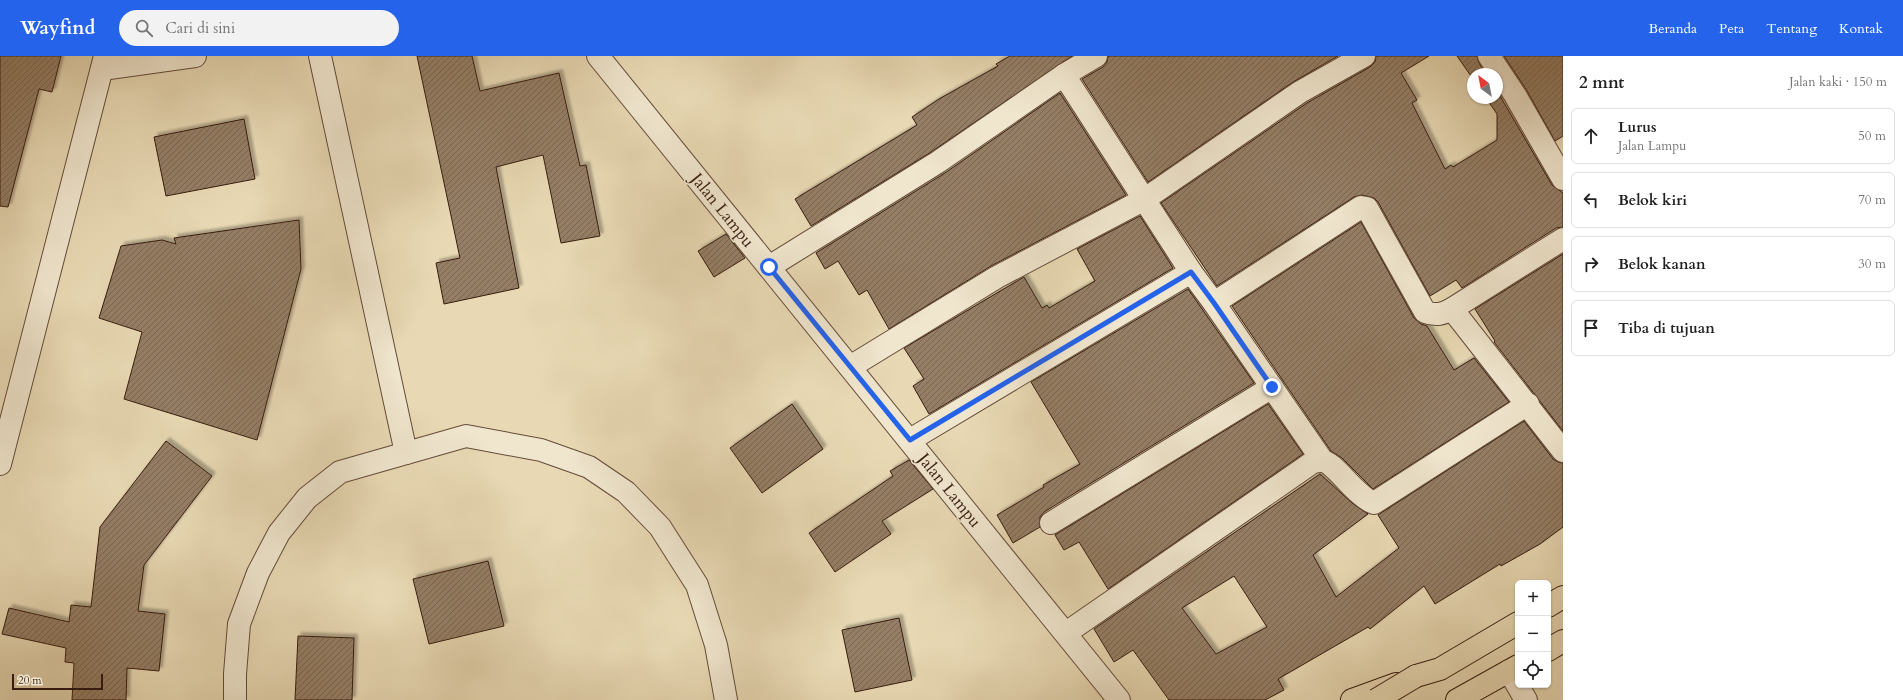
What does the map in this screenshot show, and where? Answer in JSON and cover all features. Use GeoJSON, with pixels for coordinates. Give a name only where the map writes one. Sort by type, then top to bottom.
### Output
{"type":"FeatureCollection","features":[{"type":"Feature","properties":{"kind":"highway"},"geometry":{"type":"LineString","coordinates":[[1551,604],[1563,597]]}},
{"type":"Feature","properties":{"kind":"highway"},"geometry":{"type":"LineString","coordinates":[[1352,700],[1440,669],[1515,625]]}},
{"type":"Feature","properties":{"kind":"highway"},"geometry":{"type":"LineString","coordinates":[[1551,648],[1563,641]]}},
{"type":"Feature","properties":{"kind":"highway"},"geometry":{"type":"LineString","coordinates":[[1376,700],[1416,676],[1440,669]]}},
{"type":"Feature","properties":{"kind":"highway"},"geometry":{"type":"LineString","coordinates":[[1460,699],[1514,669]]}},
{"type":"Feature","properties":{"kind":"street"},"geometry":{"type":"LineString","coordinates":[[0,464],[103,62],[195,56]]}},
{"type":"Feature","properties":{"kind":"street"},"geometry":{"type":"LineString","coordinates":[[320,56],[406,453]]}},
{"type":"Feature","properties":{"kind":"street","name":"Jalan Lampu"},"geometry":{"type":"LineString","coordinates":[[598,56],[1119,700]]}},
{"type":"Feature","properties":{"kind":"street"},"geometry":{"type":"LineString","coordinates":[[769,267],[938,162],[1064,75],[1096,56]]}},
{"type":"Feature","properties":{"kind":"street"},"geometry":{"type":"LineString","coordinates":[[850,367],[997,277],[1145,199],[1300,92],[1364,56]]}},
{"type":"Feature","properties":{"kind":"street"},"geometry":{"type":"LineString","coordinates":[[1489,56],[1515,95],[1563,179]]}},
{"type":"Feature","properties":{"kind":"street"},"geometry":{"type":"LineString","coordinates":[[1064,75],[1191,272],[1322,460]]}},
{"type":"Feature","properties":{"kind":"street"},"geometry":{"type":"LineString","coordinates":[[1214,303],[1361,207],[1367,208],[1425,312],[1434,315],[1444,313],[1452,309],[1563,239]]}},
{"type":"Feature","properties":{"kind":"street"},"geometry":{"type":"LineString","coordinates":[[910,440],[1191,272]]}},
{"type":"Feature","properties":{"kind":"street"},"geometry":{"type":"LineString","coordinates":[[1452,309],[1528,404],[1563,451]]}},
{"type":"Feature","properties":{"kind":"street"},"geometry":{"type":"LineString","coordinates":[[1051,523],[1272,387]]}},
{"type":"Feature","properties":{"kind":"street"},"geometry":{"type":"LineString","coordinates":[[1066,633],[1313,462],[1322,460],[1330,463],[1360,496],[1374,503],[1528,404]]}},
{"type":"Feature","properties":{"kind":"street"},"geometry":{"type":"LineString","coordinates":[[235,700],[235,674],[239,624],[258,573],[279,533],[307,498],[340,472],[466,436],[541,450],[582,464],[589,467],[626,492],[660,527],[697,585],[716,645],[726,700]]}},
{"type":"Feature","properties":{"kind":"street"},"geometry":{"type":"LineString","coordinates":[[1514,669],[1526,700]]}},
{"type":"Feature","properties":{"kind":"building"},"geometry":{"type":"Polygon","coordinates":[[[0,56],[61,56],[52,92],[39,89],[8,207],[0,206],[0,56]]]}},
{"type":"Feature","properties":{"kind":"building"},"geometry":{"type":"Polygon","coordinates":[[[417,56],[472,56],[480,91],[559,73],[580,166],[586,165],[600,236],[561,243],[543,155],[496,167],[519,288],[444,304],[436,263],[460,258],[417,56]]]}},
{"type":"Feature","properties":{"kind":"building"},"geometry":{"type":"Polygon","coordinates":[[[1010,56],[1072,56],[931,152],[811,226],[795,199],[917,125],[912,117],[939,99],[998,66],[996,64],[1010,56]]]}},
{"type":"Feature","properties":{"kind":"building"},"geometry":{"type":"Polygon","coordinates":[[[1108,56],[1338,56],[1293,82],[1148,182],[1082,79],[1103,67],[1107,62],[1108,56]]]}},
{"type":"Feature","properties":{"kind":"building"},"geometry":{"type":"Polygon","coordinates":[[[1376,56],[1429,56],[1401,73],[1417,100],[1412,103],[1445,169],[1451,165],[1453,167],[1497,140],[1497,114],[1490,104],[1503,104],[1503,101],[1552,185],[1563,193],[1563,227],[1556,228],[1462,288],[1456,280],[1430,296],[1378,202],[1374,198],[1362,195],[1354,197],[1217,286],[1161,203],[1307,103],[1370,67],[1375,62],[1376,56]]]}},
{"type":"Feature","properties":{"kind":"building"},"geometry":{"type":"Polygon","coordinates":[[[1457,56],[1477,56],[1482,68],[1467,68],[1467,70],[1457,56]]]}},
{"type":"Feature","properties":{"kind":"building"},"geometry":{"type":"Polygon","coordinates":[[[1504,56],[1563,56],[1563,136],[1555,141],[1526,89],[1504,56]]]}},
{"type":"Feature","properties":{"kind":"building"},"geometry":{"type":"Polygon","coordinates":[[[1060,93],[1126,195],[991,266],[889,329],[867,290],[859,295],[838,261],[825,269],[816,253],[945,173],[1060,93]]]}},
{"type":"Feature","properties":{"kind":"building"},"geometry":{"type":"Polygon","coordinates":[[[244,119],[255,179],[166,196],[154,137],[244,119]]]}},
{"type":"Feature","properties":{"kind":"building"},"geometry":{"type":"Polygon","coordinates":[[[1140,216],[1173,268],[929,414],[913,386],[924,379],[904,348],[1024,277],[1042,308],[1047,305],[1049,308],[1095,281],[1077,249],[1140,216]]]}},
{"type":"Feature","properties":{"kind":"building"},"geometry":{"type":"Polygon","coordinates":[[[299,220],[301,269],[257,440],[124,399],[142,332],[99,318],[121,246],[162,240],[176,244],[174,238],[299,220]]]}},
{"type":"Feature","properties":{"kind":"building"},"geometry":{"type":"Polygon","coordinates":[[[1361,222],[1414,318],[1421,324],[1427,326],[1454,370],[1474,358],[1509,402],[1373,489],[1342,458],[1331,451],[1232,306],[1361,222]]]}},
{"type":"Feature","properties":{"kind":"building"},"geometry":{"type":"Polygon","coordinates":[[[726,234],[745,258],[714,277],[698,251],[726,234]]]}},
{"type":"Feature","properties":{"kind":"building"},"geometry":{"type":"Polygon","coordinates":[[[1563,254],[1563,431],[1494,342],[1495,341],[1475,309],[1563,254]]]}},
{"type":"Feature","properties":{"kind":"building"},"geometry":{"type":"Polygon","coordinates":[[[1188,289],[1254,383],[1044,512],[1040,517],[1040,527],[1013,543],[997,515],[1044,487],[1043,485],[1080,464],[1031,382],[1188,289]]]}},
{"type":"Feature","properties":{"kind":"building"},"geometry":{"type":"Polygon","coordinates":[[[792,404],[823,449],[762,493],[730,448],[792,404]]]}},
{"type":"Feature","properties":{"kind":"building"},"geometry":{"type":"Polygon","coordinates":[[[1268,404],[1303,454],[1108,589],[1079,542],[1064,550],[1055,535],[1268,404]]]}},
{"type":"Feature","properties":{"kind":"building"},"geometry":{"type":"Polygon","coordinates":[[[1524,421],[1553,459],[1563,463],[1563,527],[1540,544],[1501,566],[1500,564],[1435,604],[1424,586],[1370,629],[1368,627],[1278,679],[1284,690],[1265,700],[1169,700],[1133,650],[1114,662],[1094,629],[1320,474],[1352,503],[1368,514],[1313,555],[1336,597],[1399,548],[1378,515],[1524,421]],[[1234,576],[1182,608],[1216,654],[1267,627],[1234,576]]]}},
{"type":"Feature","properties":{"kind":"building"},"geometry":{"type":"Polygon","coordinates":[[[166,441],[212,476],[144,565],[138,611],[165,614],[159,671],[127,668],[126,700],[72,700],[74,663],[65,662],[66,648],[2,634],[9,608],[69,622],[71,605],[91,607],[100,527],[166,441]]]}},
{"type":"Feature","properties":{"kind":"building"},"geometry":{"type":"Polygon","coordinates":[[[909,460],[933,489],[882,521],[891,534],[835,572],[809,533],[893,476],[890,471],[909,460]]]}},
{"type":"Feature","properties":{"kind":"building"},"geometry":{"type":"Polygon","coordinates":[[[488,561],[504,626],[429,644],[413,579],[488,561]]]}},
{"type":"Feature","properties":{"kind":"building"},"geometry":{"type":"Polygon","coordinates":[[[899,618],[912,680],[855,692],[842,630],[899,618]]]}},
{"type":"Feature","properties":{"kind":"building"},"geometry":{"type":"Polygon","coordinates":[[[298,636],[354,638],[352,700],[295,700],[298,636]]]}},
{"type":"Feature","properties":{"kind":"route"},"geometry":{"type":"LineString","coordinates":[[769,267],[910,440],[1191,272],[1272,387]]}}]}
